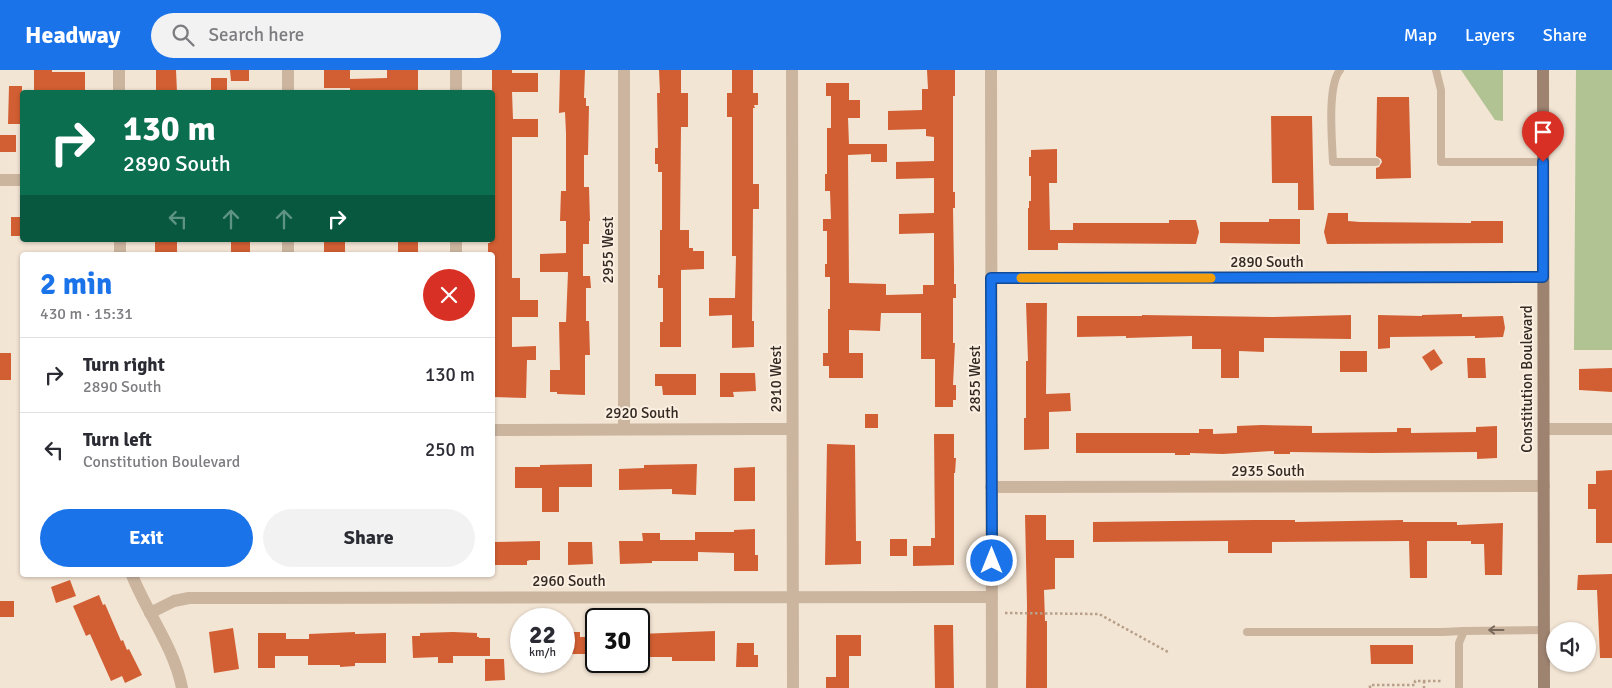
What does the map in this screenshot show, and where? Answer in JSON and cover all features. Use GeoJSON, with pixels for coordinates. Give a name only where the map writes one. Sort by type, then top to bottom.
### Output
{"type":"FeatureCollection","features":[{"type":"Feature","properties":{"kind":"street"},"geometry":{"type":"LineString","coordinates":[[120,70],[120,90]]}},
{"type":"Feature","properties":{"kind":"street"},"geometry":{"type":"LineString","coordinates":[[288,70],[288,90]]}},
{"type":"Feature","properties":{"kind":"street"},"geometry":{"type":"LineString","coordinates":[[456,70],[456,90]]}},
{"type":"Feature","properties":{"kind":"street","name":"2955 West"},"geometry":{"type":"LineString","coordinates":[[624,70],[624,429]]}},
{"type":"Feature","properties":{"kind":"street","name":"2910 West"},"geometry":{"type":"LineString","coordinates":[[792,70],[793,688]]}},
{"type":"Feature","properties":{"kind":"street","name":"2855 West"},"geometry":{"type":"LineString","coordinates":[[990,70],[992,688]]}},
{"type":"Feature","properties":{"kind":"street","name":"Constitution Boulevard"},"geometry":{"type":"LineString","coordinates":[[1543,70],[1544,688]]}},
{"type":"Feature","properties":{"kind":"street"},"geometry":{"type":"LineString","coordinates":[[0,180],[20,180]]}},
{"type":"Feature","properties":{"kind":"street","name":"2890 South"},"geometry":{"type":"LineString","coordinates":[[991,278],[1543,277]]}},
{"type":"Feature","properties":{"kind":"street","name":"2920 South"},"geometry":{"type":"LineString","coordinates":[[495,430],[792,429]]}},
{"type":"Feature","properties":{"kind":"street"},"geometry":{"type":"LineString","coordinates":[[1544,429],[1612,429]]}},
{"type":"Feature","properties":{"kind":"street","name":"2935 South"},"geometry":{"type":"LineString","coordinates":[[992,487],[1544,486]]}},
{"type":"Feature","properties":{"kind":"street"},"geometry":{"type":"LineString","coordinates":[[133,577],[175,663],[182,688]]}},
{"type":"Feature","properties":{"kind":"street","name":"2960 South"},"geometry":{"type":"LineString","coordinates":[[150,613],[174,601],[189,598],[992,597]]}},
{"type":"Feature","properties":{"kind":"lane"},"geometry":{"type":"LineString","coordinates":[[1340,70],[1336,74],[1332,86],[1332,162],[1376,162]]}},
{"type":"Feature","properties":{"kind":"lane"},"geometry":{"type":"LineString","coordinates":[[1436,70],[1441,90],[1441,162],[1543,162]]}},
{"type":"Feature","properties":{"kind":"lane"},"geometry":{"type":"LineString","coordinates":[[1247,632],[1544,630]]}},
{"type":"Feature","properties":{"kind":"lane"},"geometry":{"type":"LineString","coordinates":[[1459,688],[1459,643],[1464,631]]}},
{"type":"Feature","properties":{"kind":"path"},"geometry":{"type":"LineString","coordinates":[[1005,613],[1099,614],[1168,652]]}},
{"type":"Feature","properties":{"kind":"path"},"geometry":{"type":"LineString","coordinates":[[1370,688],[1370,685],[1415,685],[1415,681],[1441,681]]}},
{"type":"Feature","properties":{"kind":"path"},"geometry":{"type":"LineString","coordinates":[[1424,681],[1424,688]]}},
{"type":"Feature","properties":{"kind":"green space"},"geometry":{"type":"Polygon","coordinates":[[[1461,70],[1503,70],[1503,121],[1495,120],[1461,70]]]}},
{"type":"Feature","properties":{"kind":"green space"},"geometry":{"type":"Polygon","coordinates":[[[1576,70],[1612,70],[1612,350],[1574,350],[1576,70]]]}},
{"type":"Feature","properties":{"kind":"building"},"geometry":{"type":"Polygon","coordinates":[[[34,70],[85,72],[85,90],[34,90],[34,70]]]}},
{"type":"Feature","properties":{"kind":"building"},"geometry":{"type":"Polygon","coordinates":[[[156,70],[176,70],[177,90],[156,90],[156,70]]]}},
{"type":"Feature","properties":{"kind":"building"},"geometry":{"type":"Polygon","coordinates":[[[230,70],[249,70],[249,81],[231,81],[230,70]]]}},
{"type":"Feature","properties":{"kind":"building"},"geometry":{"type":"Polygon","coordinates":[[[324,70],[350,70],[350,79],[387,78],[387,70],[418,70],[418,90],[324,88],[324,70]]]}},
{"type":"Feature","properties":{"kind":"building"},"geometry":{"type":"Polygon","coordinates":[[[492,70],[512,70],[512,73],[538,73],[538,92],[512,92],[513,119],[538,119],[538,137],[512,137],[512,278],[520,278],[520,300],[538,300],[538,317],[512,317],[512,347],[536,346],[536,360],[527,360],[526,398],[495,397],[495,252],[488,252],[488,243],[495,242],[495,90],[492,90],[492,70]]]}},
{"type":"Feature","properties":{"kind":"building"},"geometry":{"type":"Polygon","coordinates":[[[560,70],[585,70],[584,98],[586,98],[586,106],[589,106],[588,155],[584,155],[584,187],[589,187],[590,221],[589,244],[583,244],[583,276],[590,276],[591,288],[586,288],[586,321],[589,321],[590,355],[585,355],[585,395],[550,392],[550,370],[560,370],[559,322],[566,322],[568,272],[540,272],[540,254],[566,253],[566,221],[560,221],[561,191],[566,191],[566,133],[565,112],[559,113],[560,70]]]}},
{"type":"Feature","properties":{"kind":"building"},"geometry":{"type":"Polygon","coordinates":[[[659,70],[681,70],[681,93],[688,93],[688,127],[681,127],[680,230],[689,230],[689,248],[693,248],[693,251],[704,251],[704,269],[681,270],[681,347],[660,347],[660,322],[663,322],[663,288],[658,288],[658,275],[660,275],[660,230],[662,230],[662,172],[658,172],[658,164],[655,164],[655,148],[658,148],[657,93],[660,93],[659,70]]]}},
{"type":"Feature","properties":{"kind":"building"},"geometry":{"type":"Polygon","coordinates":[[[732,70],[753,70],[753,93],[758,93],[758,105],[754,105],[755,108],[753,108],[753,184],[759,184],[759,209],[753,209],[752,321],[754,321],[754,347],[732,348],[732,315],[709,316],[709,298],[735,298],[736,256],[732,256],[732,117],[727,117],[727,93],[732,93],[732,70]]]}},
{"type":"Feature","properties":{"kind":"building"},"geometry":{"type":"Polygon","coordinates":[[[927,70],[955,70],[955,96],[953,96],[953,192],[955,192],[955,208],[953,208],[954,284],[956,284],[956,298],[953,298],[953,343],[955,343],[953,385],[956,385],[956,400],[953,400],[953,407],[935,407],[935,359],[921,359],[921,313],[881,313],[880,331],[849,330],[849,353],[863,353],[863,378],[829,378],[829,366],[823,366],[823,353],[828,353],[830,277],[825,277],[827,231],[823,231],[823,219],[831,219],[830,191],[825,191],[827,128],[831,128],[831,96],[826,96],[826,83],[849,83],[849,100],[860,100],[860,118],[848,118],[849,144],[887,144],[887,162],[871,162],[871,154],[848,155],[849,283],[886,284],[886,295],[923,294],[923,285],[934,285],[934,233],[899,234],[899,214],[934,213],[934,178],[896,179],[896,162],[934,161],[934,137],[926,136],[926,129],[888,130],[888,111],[922,110],[922,89],[928,89],[927,70]]]}},
{"type":"Feature","properties":{"kind":"building"},"geometry":{"type":"Polygon","coordinates":[[[211,78],[227,78],[227,90],[211,90],[211,78]]]}},
{"type":"Feature","properties":{"kind":"building"},"geometry":{"type":"Polygon","coordinates":[[[9,86],[22,86],[22,90],[20,90],[20,124],[8,124],[9,86]]]}},
{"type":"Feature","properties":{"kind":"building"},"geometry":{"type":"Polygon","coordinates":[[[1377,97],[1409,97],[1411,178],[1376,179],[1376,168],[1382,162],[1376,156],[1377,97]]]}},
{"type":"Feature","properties":{"kind":"building"},"geometry":{"type":"Polygon","coordinates":[[[1271,116],[1312,116],[1314,210],[1298,210],[1298,183],[1272,183],[1271,116]]]}},
{"type":"Feature","properties":{"kind":"building"},"geometry":{"type":"Polygon","coordinates":[[[0,135],[16,135],[16,152],[0,152],[0,135]]]}},
{"type":"Feature","properties":{"kind":"building"},"geometry":{"type":"Polygon","coordinates":[[[1057,149],[1057,183],[1049,183],[1050,230],[1073,230],[1073,223],[1169,223],[1169,220],[1196,220],[1199,232],[1196,244],[1058,243],[1058,250],[1028,250],[1028,208],[1029,201],[1031,201],[1029,157],[1031,157],[1031,150],[1057,149]]]}},
{"type":"Feature","properties":{"kind":"building"},"geometry":{"type":"Polygon","coordinates":[[[1328,213],[1348,213],[1348,221],[1360,222],[1471,223],[1471,221],[1503,221],[1503,243],[1327,244],[1324,232],[1328,213]]]}},
{"type":"Feature","properties":{"kind":"building"},"geometry":{"type":"Polygon","coordinates":[[[11,217],[20,217],[20,236],[11,236],[11,217]]]}},
{"type":"Feature","properties":{"kind":"building"},"geometry":{"type":"Polygon","coordinates":[[[1269,219],[1300,219],[1300,244],[1220,243],[1220,222],[1269,222],[1269,219]]]}},
{"type":"Feature","properties":{"kind":"building"},"geometry":{"type":"Polygon","coordinates":[[[155,242],[177,242],[177,252],[155,252],[155,242]]]}},
{"type":"Feature","properties":{"kind":"building"},"geometry":{"type":"Polygon","coordinates":[[[231,242],[250,242],[250,252],[231,252],[231,242]]]}},
{"type":"Feature","properties":{"kind":"building"},"geometry":{"type":"Polygon","coordinates":[[[324,242],[345,242],[345,252],[324,252],[324,242]]]}},
{"type":"Feature","properties":{"kind":"building"},"geometry":{"type":"Polygon","coordinates":[[[398,242],[418,242],[418,252],[398,252],[398,242]]]}},
{"type":"Feature","properties":{"kind":"building"},"geometry":{"type":"Polygon","coordinates":[[[1026,303],[1047,303],[1046,394],[1070,393],[1071,411],[1049,412],[1049,449],[1024,450],[1026,361],[1028,361],[1026,303]]]}},
{"type":"Feature","properties":{"kind":"building"},"geometry":{"type":"Polygon","coordinates":[[[1462,314],[1462,317],[1503,316],[1505,328],[1503,337],[1390,337],[1390,348],[1378,349],[1378,315],[1422,316],[1462,314]]]}},
{"type":"Feature","properties":{"kind":"building"},"geometry":{"type":"Polygon","coordinates":[[[1351,315],[1351,339],[1264,338],[1264,352],[1239,351],[1239,378],[1221,378],[1221,349],[1192,349],[1192,336],[1077,337],[1077,316],[1273,317],[1351,315]]]}},
{"type":"Feature","properties":{"kind":"building"},"geometry":{"type":"Polygon","coordinates":[[[1434,349],[1443,363],[1431,371],[1422,357],[1434,349]]]}},
{"type":"Feature","properties":{"kind":"building"},"geometry":{"type":"Polygon","coordinates":[[[1340,351],[1367,351],[1367,372],[1340,372],[1340,351]]]}},
{"type":"Feature","properties":{"kind":"building"},"geometry":{"type":"Polygon","coordinates":[[[0,353],[11,353],[11,380],[0,380],[0,353]]]}},
{"type":"Feature","properties":{"kind":"building"},"geometry":{"type":"Polygon","coordinates":[[[1467,358],[1485,358],[1486,378],[1468,378],[1467,358]]]}},
{"type":"Feature","properties":{"kind":"building"},"geometry":{"type":"Polygon","coordinates":[[[1612,368],[1612,392],[1579,390],[1579,369],[1612,368]]]}},
{"type":"Feature","properties":{"kind":"building"},"geometry":{"type":"Polygon","coordinates":[[[720,373],[755,373],[756,391],[733,392],[734,397],[720,397],[720,373]]]}},
{"type":"Feature","properties":{"kind":"building"},"geometry":{"type":"Polygon","coordinates":[[[655,374],[696,374],[696,395],[663,395],[662,386],[655,386],[655,374]]]}},
{"type":"Feature","properties":{"kind":"building"},"geometry":{"type":"Polygon","coordinates":[[[865,414],[878,414],[878,428],[865,428],[865,414]]]}},
{"type":"Feature","properties":{"kind":"building"},"geometry":{"type":"Polygon","coordinates":[[[1237,426],[1312,426],[1312,433],[1397,432],[1397,428],[1411,428],[1411,433],[1476,432],[1476,427],[1497,426],[1497,458],[1477,459],[1477,452],[1290,452],[1290,454],[1274,454],[1274,451],[1223,454],[1190,453],[1190,455],[1175,455],[1175,453],[1076,453],[1076,433],[1199,433],[1199,429],[1213,429],[1213,434],[1237,433],[1237,426]]]}},
{"type":"Feature","properties":{"kind":"building"},"geometry":{"type":"Polygon","coordinates":[[[934,434],[954,434],[954,458],[956,458],[954,473],[954,565],[913,566],[913,546],[931,546],[931,538],[935,538],[934,434]]]}},
{"type":"Feature","properties":{"kind":"building"},"geometry":{"type":"Polygon","coordinates":[[[827,444],[855,445],[856,541],[861,541],[861,564],[825,565],[827,444]]]}},
{"type":"Feature","properties":{"kind":"building"},"geometry":{"type":"Polygon","coordinates":[[[592,464],[592,487],[559,487],[559,512],[542,512],[542,488],[515,488],[515,467],[592,464]]]}},
{"type":"Feature","properties":{"kind":"building"},"geometry":{"type":"Polygon","coordinates":[[[697,464],[696,495],[672,494],[672,489],[619,490],[619,469],[644,468],[644,465],[697,464]]]}},
{"type":"Feature","properties":{"kind":"building"},"geometry":{"type":"Polygon","coordinates":[[[755,467],[755,501],[734,501],[734,468],[755,467]]]}},
{"type":"Feature","properties":{"kind":"building"},"geometry":{"type":"Polygon","coordinates":[[[1612,470],[1612,543],[1596,543],[1596,509],[1588,509],[1588,484],[1596,484],[1596,471],[1612,470]]]}},
{"type":"Feature","properties":{"kind":"building"},"geometry":{"type":"Polygon","coordinates":[[[1025,515],[1046,515],[1046,540],[1074,540],[1074,558],[1055,558],[1055,589],[1044,590],[1045,621],[1047,621],[1047,688],[1026,688],[1025,515]]]}},
{"type":"Feature","properties":{"kind":"building"},"geometry":{"type":"Polygon","coordinates":[[[1295,520],[1295,522],[1403,520],[1403,522],[1457,522],[1457,525],[1503,523],[1502,575],[1485,575],[1484,544],[1471,544],[1471,541],[1427,541],[1427,578],[1410,578],[1409,541],[1272,542],[1272,553],[1228,553],[1228,541],[1093,542],[1093,522],[1295,520]]]}},
{"type":"Feature","properties":{"kind":"building"},"geometry":{"type":"Polygon","coordinates":[[[755,529],[755,555],[758,555],[758,571],[734,571],[734,553],[698,552],[698,561],[652,561],[652,563],[620,564],[619,541],[643,541],[642,533],[660,533],[660,540],[695,540],[695,532],[734,532],[734,530],[755,529]]]}},
{"type":"Feature","properties":{"kind":"building"},"geometry":{"type":"Polygon","coordinates":[[[890,539],[907,539],[907,556],[890,556],[890,539]]]}},
{"type":"Feature","properties":{"kind":"building"},"geometry":{"type":"Polygon","coordinates":[[[540,541],[540,560],[527,561],[527,565],[495,565],[495,542],[540,541]]]}},
{"type":"Feature","properties":{"kind":"building"},"geometry":{"type":"Polygon","coordinates":[[[568,542],[592,542],[593,564],[568,565],[568,542]]]}},
{"type":"Feature","properties":{"kind":"building"},"geometry":{"type":"Polygon","coordinates":[[[1612,574],[1612,658],[1600,658],[1597,590],[1577,590],[1578,575],[1612,574]]]}},
{"type":"Feature","properties":{"kind":"building"},"geometry":{"type":"Polygon","coordinates":[[[70,580],[76,596],[56,603],[51,587],[70,580]]]}},
{"type":"Feature","properties":{"kind":"building"},"geometry":{"type":"Polygon","coordinates":[[[99,595],[103,605],[105,604],[121,641],[123,640],[127,650],[129,649],[142,675],[125,683],[122,676],[111,681],[90,634],[86,636],[73,606],[99,595]]]}},
{"type":"Feature","properties":{"kind":"building"},"geometry":{"type":"Polygon","coordinates":[[[0,601],[14,601],[14,617],[0,617],[0,601]]]}},
{"type":"Feature","properties":{"kind":"building"},"geometry":{"type":"Polygon","coordinates":[[[934,625],[953,625],[954,688],[935,688],[934,625]]]}},
{"type":"Feature","properties":{"kind":"building"},"geometry":{"type":"Polygon","coordinates":[[[233,628],[239,669],[214,673],[209,632],[233,628]]]}},
{"type":"Feature","properties":{"kind":"building"},"geometry":{"type":"Polygon","coordinates":[[[715,631],[715,661],[672,661],[672,657],[650,657],[650,634],[715,631]]]}},
{"type":"Feature","properties":{"kind":"building"},"geometry":{"type":"Polygon","coordinates":[[[355,632],[355,634],[386,633],[386,663],[355,663],[355,666],[340,667],[340,665],[308,665],[308,656],[275,656],[275,668],[258,668],[258,633],[286,633],[286,639],[309,639],[309,634],[355,632]]]}},
{"type":"Feature","properties":{"kind":"building"},"geometry":{"type":"Polygon","coordinates":[[[575,632],[580,632],[580,637],[585,637],[585,654],[575,654],[575,632]]]}},
{"type":"Feature","properties":{"kind":"building"},"geometry":{"type":"Polygon","coordinates":[[[420,633],[477,633],[479,638],[490,638],[490,656],[453,656],[453,663],[438,663],[438,657],[413,658],[412,636],[420,636],[420,633]]]}},
{"type":"Feature","properties":{"kind":"building"},"geometry":{"type":"Polygon","coordinates":[[[836,635],[861,635],[861,656],[849,656],[849,688],[826,688],[826,677],[836,677],[836,635]]]}},
{"type":"Feature","properties":{"kind":"building"},"geometry":{"type":"Polygon","coordinates":[[[737,643],[754,643],[754,655],[758,655],[758,667],[736,667],[737,643]]]}},
{"type":"Feature","properties":{"kind":"building"},"geometry":{"type":"Polygon","coordinates":[[[1370,645],[1413,645],[1413,664],[1371,664],[1370,645]]]}},
{"type":"Feature","properties":{"kind":"building"},"geometry":{"type":"Polygon","coordinates":[[[485,659],[504,659],[505,680],[485,681],[485,659]]]}},
{"type":"Feature","properties":{"kind":"slow traffic"},"geometry":{"type":"LineString","coordinates":[[1021,278],[1211,278]]}},
{"type":"Feature","properties":{"kind":"route"},"geometry":{"type":"LineString","coordinates":[[992,561],[991,278],[1543,277],[1543,162]]}}]}
